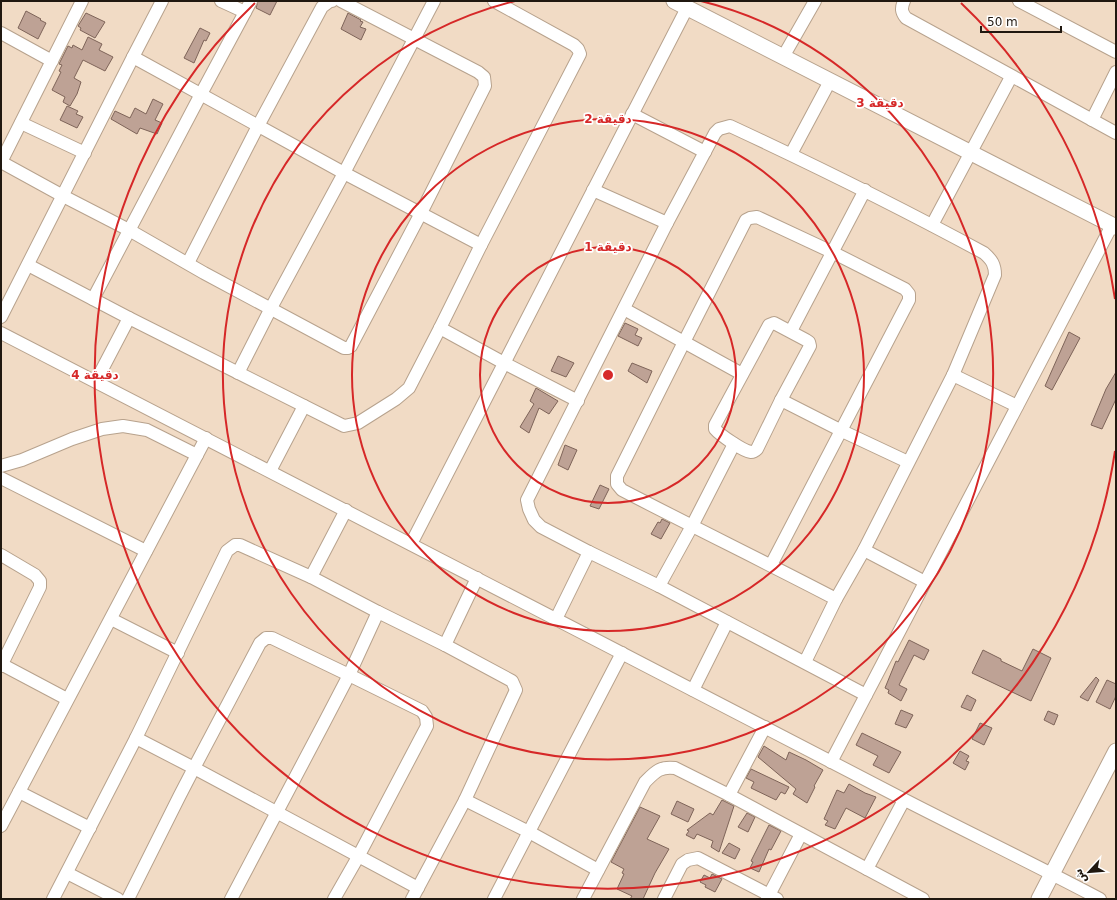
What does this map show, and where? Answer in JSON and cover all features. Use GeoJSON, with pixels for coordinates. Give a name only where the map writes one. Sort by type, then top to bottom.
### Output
{"type":"FeatureCollection","features":[{"type":"Feature","properties":{"kind":"street"},"geometry":{"type":"LineString","coordinates":[[1,317],[162,1]]}},
{"type":"Feature","properties":{"kind":"street"},"geometry":{"type":"LineString","coordinates":[[221,1],[245,12]]}},
{"type":"Feature","properties":{"kind":"street"},"geometry":{"type":"LineString","coordinates":[[93,299],[251,1]]}},
{"type":"Feature","properties":{"kind":"street"},"geometry":{"type":"LineString","coordinates":[[188,264],[258,126],[322,7],[332,1]]}},
{"type":"Feature","properties":{"kind":"street"},"geometry":{"type":"LineString","coordinates":[[79,2],[52,61],[1,162],[129,230],[188,264],[344,348],[348,348],[351,346],[421,213],[485,86],[484,78],[478,72],[341,1]]}},
{"type":"Feature","properties":{"kind":"street"},"geometry":{"type":"LineString","coordinates":[[238,373],[270,308],[344,173],[434,1]]}},
{"type":"Feature","properties":{"kind":"street"},"geometry":{"type":"LineString","coordinates":[[28,265],[129,318],[344,426],[358,423],[396,399],[409,388],[580,54],[574,45],[494,1]]}},
{"type":"Feature","properties":{"kind":"street"},"geometry":{"type":"LineString","coordinates":[[783,57],[815,1]]}},
{"type":"Feature","properties":{"kind":"street"},"geometry":{"type":"LineString","coordinates":[[904,1],[902,5],[902,13],[906,18],[1011,77],[1116,133]]}},
{"type":"Feature","properties":{"kind":"street"},"geometry":{"type":"LineString","coordinates":[[1019,1],[1116,52]]}},
{"type":"Feature","properties":{"kind":"street"},"geometry":{"type":"LineString","coordinates":[[411,544],[632,114],[680,4],[1114,226],[1017,406],[831,762]]}},
{"type":"Feature","properties":{"kind":"street"},"geometry":{"type":"LineString","coordinates":[[1,33],[52,61]]}},
{"type":"Feature","properties":{"kind":"street"},"geometry":{"type":"LineString","coordinates":[[133,57],[344,173],[481,245]]}},
{"type":"Feature","properties":{"kind":"street"},"geometry":{"type":"LineString","coordinates":[[1092,120],[1116,72]]}},
{"type":"Feature","properties":{"kind":"street"},"geometry":{"type":"LineString","coordinates":[[932,225],[1011,77]]}},
{"type":"Feature","properties":{"kind":"street"},"geometry":{"type":"LineString","coordinates":[[791,154],[830,81]]}},
{"type":"Feature","properties":{"kind":"street"},"geometry":{"type":"LineString","coordinates":[[632,114],[705,152]]}},
{"type":"Feature","properties":{"kind":"street"},"geometry":{"type":"LineString","coordinates":[[21,123],[85,153]]}},
{"type":"Feature","properties":{"kind":"street"},"geometry":{"type":"LineString","coordinates":[[805,662],[836,599],[864,550],[953,375],[995,275],[995,268],[991,259],[984,253],[932,225],[865,190],[730,126],[719,129],[715,133],[667,223],[527,500],[529,509],[534,520],[541,527],[659,586],[866,695]]}},
{"type":"Feature","properties":{"kind":"street"},"geometry":{"type":"LineString","coordinates":[[593,190],[667,223]]}},
{"type":"Feature","properties":{"kind":"street"},"geometry":{"type":"LineString","coordinates":[[791,331],[865,190]]}},
{"type":"Feature","properties":{"kind":"street"},"geometry":{"type":"LineString","coordinates":[[771,565],[909,300],[909,294],[905,289],[832,252],[757,217],[746,220],[617,476],[616,484],[622,490],[836,599]]}},
{"type":"Feature","properties":{"kind":"street"},"geometry":{"type":"LineString","coordinates":[[624,309],[742,374]]}},
{"type":"Feature","properties":{"kind":"street"},"geometry":{"type":"LineString","coordinates":[[96,381],[129,318]]}},
{"type":"Feature","properties":{"kind":"street"},"geometry":{"type":"LineString","coordinates":[[774,323],[809,342],[810,346],[757,449],[751,452],[734,444],[715,429],[715,424],[742,374],[769,325],[774,323]]}},
{"type":"Feature","properties":{"kind":"street"},"geometry":{"type":"LineString","coordinates":[[440,328],[578,401]]}},
{"type":"Feature","properties":{"kind":"street"},"geometry":{"type":"LineString","coordinates":[[1,332],[904,800],[1100,899]]}},
{"type":"Feature","properties":{"kind":"street"},"geometry":{"type":"LineString","coordinates":[[953,375],[1017,406]]}},
{"type":"Feature","properties":{"kind":"street"},"geometry":{"type":"LineString","coordinates":[[781,400],[908,462]]}},
{"type":"Feature","properties":{"kind":"street"},"geometry":{"type":"LineString","coordinates":[[270,471],[304,406]]}},
{"type":"Feature","properties":{"kind":"street"},"geometry":{"type":"LineString","coordinates":[[1,466],[22,460],[72,439],[102,429],[123,426],[146,430],[197,455]]}},
{"type":"Feature","properties":{"kind":"street"},"geometry":{"type":"LineString","coordinates":[[1,826],[206,438]]}},
{"type":"Feature","properties":{"kind":"street"},"geometry":{"type":"LineString","coordinates":[[659,586],[734,444]]}},
{"type":"Feature","properties":{"kind":"street"},"geometry":{"type":"LineString","coordinates":[[1,478],[146,551]]}},
{"type":"Feature","properties":{"kind":"street"},"geometry":{"type":"LineString","coordinates":[[311,577],[346,510]]}},
{"type":"Feature","properties":{"kind":"street"},"geometry":{"type":"LineString","coordinates":[[53,899],[136,738],[227,551],[235,545],[240,545],[311,577],[512,681],[516,690],[465,800],[412,899]]}},
{"type":"Feature","properties":{"kind":"street"},"geometry":{"type":"LineString","coordinates":[[864,550],[925,582]]}},
{"type":"Feature","properties":{"kind":"street"},"geometry":{"type":"LineString","coordinates":[[556,619],[590,552]]}},
{"type":"Feature","properties":{"kind":"street"},"geometry":{"type":"LineString","coordinates":[[1,555],[35,575],[40,581],[40,587],[1,665],[67,699]]}},
{"type":"Feature","properties":{"kind":"street"},"geometry":{"type":"LineString","coordinates":[[445,645],[477,578]]}},
{"type":"Feature","properties":{"kind":"street"},"geometry":{"type":"LineString","coordinates":[[231,899],[278,813],[349,674],[378,612]]}},
{"type":"Feature","properties":{"kind":"street"},"geometry":{"type":"LineString","coordinates":[[110,619],[178,653]]}},
{"type":"Feature","properties":{"kind":"street"},"geometry":{"type":"LineString","coordinates":[[693,690],[727,622]]}},
{"type":"Feature","properties":{"kind":"street"},"geometry":{"type":"LineString","coordinates":[[128,899],[179,797],[260,643],[266,638],[272,638],[349,674],[422,711],[426,717],[427,726],[358,857],[334,899]]}},
{"type":"Feature","properties":{"kind":"street"},"geometry":{"type":"LineString","coordinates":[[494,899],[622,653]]}},
{"type":"Feature","properties":{"kind":"street"},"geometry":{"type":"LineString","coordinates":[[729,795],[765,727]]}},
{"type":"Feature","properties":{"kind":"street"},"geometry":{"type":"LineString","coordinates":[[136,738],[418,888]]}},
{"type":"Feature","properties":{"kind":"street"},"geometry":{"type":"LineString","coordinates":[[1039,899],[1116,751]]}},
{"type":"Feature","properties":{"kind":"street"},"geometry":{"type":"LineString","coordinates":[[583,899],[645,782],[652,774],[667,767],[674,768],[729,795],[924,899]]}},
{"type":"Feature","properties":{"kind":"street"},"geometry":{"type":"LineString","coordinates":[[19,792],[90,828]]}},
{"type":"Feature","properties":{"kind":"street"},"geometry":{"type":"LineString","coordinates":[[465,800],[529,832],[598,870]]}},
{"type":"Feature","properties":{"kind":"street"},"geometry":{"type":"LineString","coordinates":[[867,869],[904,800]]}},
{"type":"Feature","properties":{"kind":"street"},"geometry":{"type":"LineString","coordinates":[[664,899],[682,864],[688,860],[698,858],[771,898],[801,834]]}},
{"type":"Feature","properties":{"kind":"street"},"geometry":{"type":"LineString","coordinates":[[67,873],[118,899]]}},
{"type":"Feature","properties":{"kind":"building"},"geometry":{"type":"Polygon","coordinates":[[[258,1],[277,1],[270,15],[256,8],[258,1]]]}},
{"type":"Feature","properties":{"kind":"building"},"geometry":{"type":"Polygon","coordinates":[[[26,11],[46,23],[38,39],[18,28],[26,11]]]}},
{"type":"Feature","properties":{"kind":"building"},"geometry":{"type":"Polygon","coordinates":[[[86,13],[105,22],[95,38],[80,30],[81,28],[78,26],[86,13]]]}},
{"type":"Feature","properties":{"kind":"building"},"geometry":{"type":"Polygon","coordinates":[[[348,13],[363,22],[360,27],[366,29],[361,40],[341,29],[348,13]]]}},
{"type":"Feature","properties":{"kind":"building"},"geometry":{"type":"Polygon","coordinates":[[[200,28],[210,33],[206,41],[204,40],[194,63],[184,58],[200,28]]]}},
{"type":"Feature","properties":{"kind":"building"},"geometry":{"type":"Polygon","coordinates":[[[88,37],[102,44],[99,50],[113,57],[105,71],[83,60],[74,78],[81,82],[77,94],[70,106],[63,102],[65,97],[52,90],[61,72],[59,71],[62,65],[59,64],[68,46],[72,48],[73,45],[82,50],[88,37]]]}},
{"type":"Feature","properties":{"kind":"building"},"geometry":{"type":"Polygon","coordinates":[[[153,99],[163,104],[155,120],[162,123],[157,134],[140,128],[137,134],[111,119],[115,111],[130,118],[135,108],[146,114],[153,99]]]}},
{"type":"Feature","properties":{"kind":"building"},"geometry":{"type":"Polygon","coordinates":[[[67,106],[78,111],[76,114],[83,117],[77,128],[60,120],[67,106]]]}},
{"type":"Feature","properties":{"kind":"building"},"geometry":{"type":"Polygon","coordinates":[[[625,323],[638,329],[635,335],[642,338],[638,346],[618,336],[625,323]]]}},
{"type":"Feature","properties":{"kind":"building"},"geometry":{"type":"Polygon","coordinates":[[[1069,332],[1080,338],[1052,390],[1045,386],[1069,332]]]}},
{"type":"Feature","properties":{"kind":"building"},"geometry":{"type":"Polygon","coordinates":[[[558,356],[574,363],[566,377],[551,371],[558,356]]]}},
{"type":"Feature","properties":{"kind":"building"},"geometry":{"type":"Polygon","coordinates":[[[632,363],[652,371],[647,383],[628,371],[632,363]]]}},
{"type":"Feature","properties":{"kind":"building"},"geometry":{"type":"Polygon","coordinates":[[[1116,372],[1116,399],[1102,429],[1091,425],[1106,389],[1116,372]]]}},
{"type":"Feature","properties":{"kind":"building"},"geometry":{"type":"Polygon","coordinates":[[[536,388],[558,401],[549,414],[539,408],[529,433],[520,427],[534,404],[530,401],[536,388]]]}},
{"type":"Feature","properties":{"kind":"building"},"geometry":{"type":"Polygon","coordinates":[[[565,445],[577,450],[568,470],[558,465],[565,445]]]}},
{"type":"Feature","properties":{"kind":"building"},"geometry":{"type":"Polygon","coordinates":[[[600,485],[609,489],[599,509],[590,506],[600,485]]]}},
{"type":"Feature","properties":{"kind":"building"},"geometry":{"type":"Polygon","coordinates":[[[662,519],[670,523],[661,539],[651,534],[658,522],[660,523],[662,519]]]}},
{"type":"Feature","properties":{"kind":"building"},"geometry":{"type":"Polygon","coordinates":[[[909,640],[929,650],[924,660],[914,655],[899,685],[907,689],[901,701],[888,693],[889,690],[885,688],[896,661],[898,662],[909,640]]]}},
{"type":"Feature","properties":{"kind":"building"},"geometry":{"type":"Polygon","coordinates":[[[1033,649],[1051,658],[1031,701],[972,673],[983,650],[1022,671],[1033,649]]]}},
{"type":"Feature","properties":{"kind":"building"},"geometry":{"type":"Polygon","coordinates":[[[1096,677],[1099,680],[1088,701],[1080,697],[1096,677]]]}},
{"type":"Feature","properties":{"kind":"building"},"geometry":{"type":"Polygon","coordinates":[[[1107,680],[1116,684],[1116,696],[1110,709],[1096,702],[1107,680]]]}},
{"type":"Feature","properties":{"kind":"building"},"geometry":{"type":"Polygon","coordinates":[[[967,695],[976,700],[971,711],[961,707],[967,695]]]}},
{"type":"Feature","properties":{"kind":"building"},"geometry":{"type":"Polygon","coordinates":[[[901,710],[913,715],[906,728],[895,724],[901,710]]]}},
{"type":"Feature","properties":{"kind":"building"},"geometry":{"type":"Polygon","coordinates":[[[1048,711],[1058,715],[1054,725],[1044,720],[1048,711]]]}},
{"type":"Feature","properties":{"kind":"building"},"geometry":{"type":"Polygon","coordinates":[[[980,723],[992,728],[984,745],[972,739],[980,723]]]}},
{"type":"Feature","properties":{"kind":"building"},"geometry":{"type":"Polygon","coordinates":[[[862,733],[901,752],[889,773],[873,765],[878,756],[856,745],[862,733]]]}},
{"type":"Feature","properties":{"kind":"building"},"geometry":{"type":"Polygon","coordinates":[[[764,746],[786,760],[789,752],[823,770],[807,803],[793,794],[796,789],[758,757],[764,746]]]}},
{"type":"Feature","properties":{"kind":"building"},"geometry":{"type":"Polygon","coordinates":[[[960,751],[969,756],[966,761],[969,762],[965,770],[953,763],[960,751]]]}},
{"type":"Feature","properties":{"kind":"building"},"geometry":{"type":"Polygon","coordinates":[[[751,769],[789,787],[785,794],[781,792],[776,800],[751,788],[754,782],[746,778],[751,769]]]}},
{"type":"Feature","properties":{"kind":"building"},"geometry":{"type":"Polygon","coordinates":[[[849,784],[876,797],[865,818],[846,808],[835,829],[825,825],[828,821],[824,819],[837,790],[844,793],[849,784]]]}},
{"type":"Feature","properties":{"kind":"building"},"geometry":{"type":"Polygon","coordinates":[[[722,800],[734,806],[719,852],[711,847],[713,841],[697,834],[694,839],[686,835],[689,831],[687,830],[710,813],[713,815],[722,800]]]}},
{"type":"Feature","properties":{"kind":"building"},"geometry":{"type":"Polygon","coordinates":[[[677,801],[694,809],[688,822],[671,814],[677,801]]]}},
{"type":"Feature","properties":{"kind":"building"},"geometry":{"type":"Polygon","coordinates":[[[640,807],[660,816],[647,839],[669,849],[655,873],[643,899],[630,899],[632,896],[617,889],[624,874],[622,873],[624,869],[611,862],[640,807]]]}},
{"type":"Feature","properties":{"kind":"building"},"geometry":{"type":"Polygon","coordinates":[[[747,813],[755,817],[748,832],[738,827],[747,813]]]}},
{"type":"Feature","properties":{"kind":"building"},"geometry":{"type":"Polygon","coordinates":[[[769,825],[781,831],[771,850],[769,849],[759,872],[750,868],[753,862],[751,861],[769,825]]]}},
{"type":"Feature","properties":{"kind":"building"},"geometry":{"type":"Polygon","coordinates":[[[729,843],[740,849],[735,859],[722,853],[729,843]]]}},
{"type":"Feature","properties":{"kind":"building"},"geometry":{"type":"Polygon","coordinates":[[[712,874],[722,879],[715,892],[705,887],[706,885],[700,882],[704,875],[710,878],[712,874]]]}}]}
